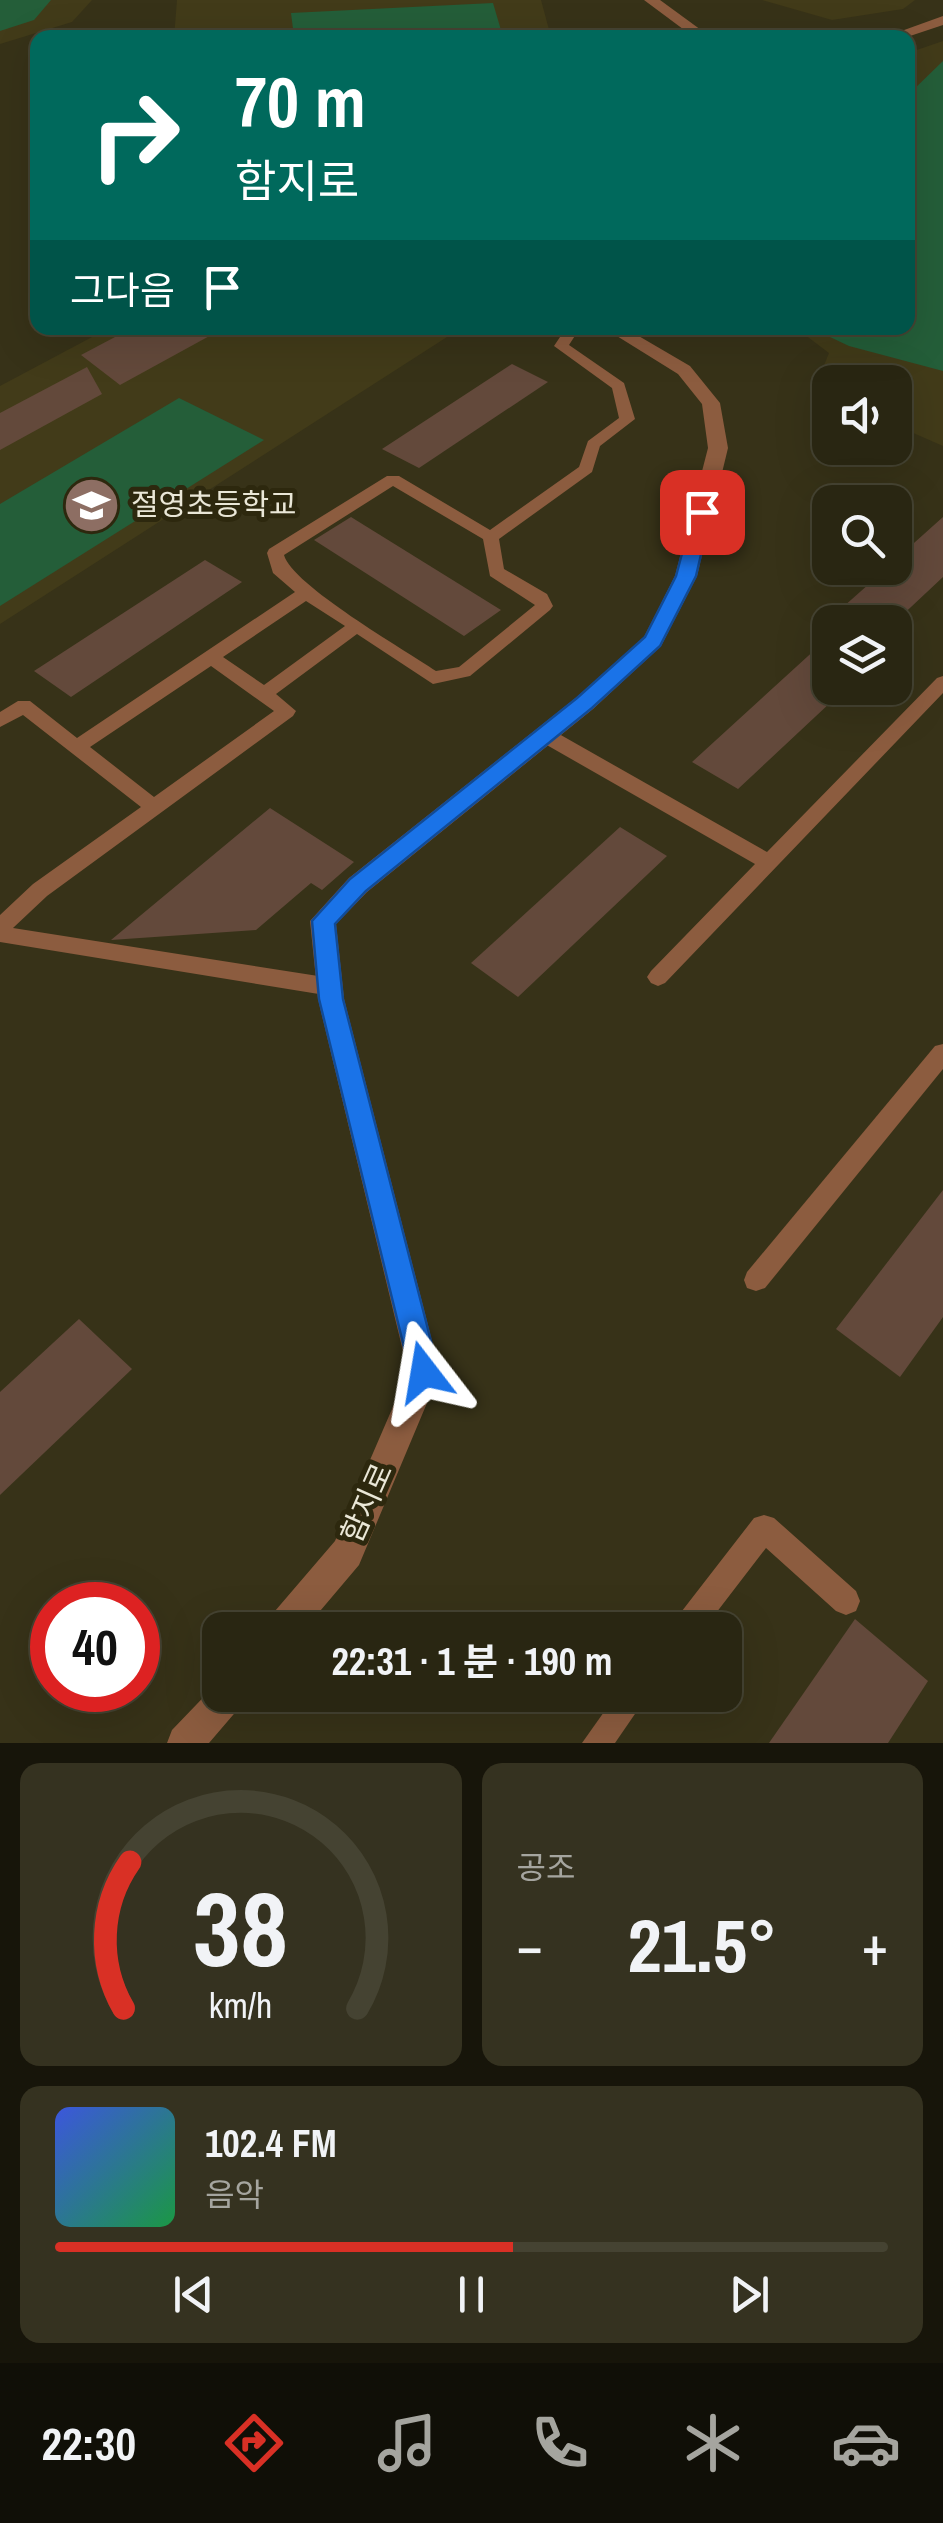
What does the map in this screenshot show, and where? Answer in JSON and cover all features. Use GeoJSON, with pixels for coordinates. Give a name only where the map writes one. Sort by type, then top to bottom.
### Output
{"type":"FeatureCollection","features":[{"type":"Feature","properties":{"kind":"street"},"geometry":{"type":"LineString","coordinates":[[651,0],[694,30]]}},
{"type":"Feature","properties":{"kind":"street"},"geometry":{"type":"LineString","coordinates":[[913,30],[943,20]]}},
{"type":"Feature","properties":{"kind":"street","name":"함지로"},"geometry":{"type":"LineString","coordinates":[[296,1612],[346,1553],[424,1372],[330,987],[324,921],[358,885],[653,641],[686,576],[718,448],[710,403],[684,370],[625,335]]}},
{"type":"Feature","properties":{"kind":"street"},"geometry":{"type":"LineString","coordinates":[[186,1743],[212,1712]]}},
{"type":"Feature","properties":{"kind":"lane"},"geometry":{"type":"LineString","coordinates":[[491,538],[586,469],[593,444],[627,419],[619,386],[562,346],[569,335]]}},
{"type":"Feature","properties":{"kind":"lane"},"geometry":{"type":"LineString","coordinates":[[393,479],[491,538],[496,572],[541,598],[544,606],[464,672],[433,678],[306,594],[280,569],[275,553],[393,479]]}},
{"type":"Feature","properties":{"kind":"lane"},"geometry":{"type":"LineString","coordinates":[[77,747],[306,594]]}},
{"type":"Feature","properties":{"kind":"lane"},"geometry":{"type":"LineString","coordinates":[[264,694],[357,626]]}},
{"type":"Feature","properties":{"kind":"lane"},"geometry":{"type":"LineString","coordinates":[[0,931],[40,890],[287,711],[209,656]]}},
{"type":"Feature","properties":{"kind":"lane"},"geometry":{"type":"LineString","coordinates":[[658,977],[943,682]]}},
{"type":"Feature","properties":{"kind":"lane"},"geometry":{"type":"LineString","coordinates":[[0,721],[24,706],[154,807]]}},
{"type":"Feature","properties":{"kind":"lane"},"geometry":{"type":"LineString","coordinates":[[544,735],[770,864]]}},
{"type":"Feature","properties":{"kind":"lane"},"geometry":{"type":"LineString","coordinates":[[0,931],[330,987]]}},
{"type":"Feature","properties":{"kind":"lane"},"geometry":{"type":"LineString","coordinates":[[756,1280],[942,1052]]}},
{"type":"Feature","properties":{"kind":"lane"},"geometry":{"type":"LineString","coordinates":[[699,1612],[764,1528],[846,1601]]}},
{"type":"Feature","properties":{"kind":"lane"},"geometry":{"type":"LineString","coordinates":[[597,1743],[621,1712]]}},
{"type":"Feature","properties":{"kind":"shaded area"},"geometry":{"type":"Polygon","coordinates":[[[0,0],[92,0],[72,22],[30,30],[30,35],[0,44],[0,0]]]}},
{"type":"Feature","properties":{"kind":"shaded area"},"geometry":{"type":"Polygon","coordinates":[[[177,0],[541,0],[549,30],[175,30],[177,0]]]}},
{"type":"Feature","properties":{"kind":"shaded area"},"geometry":{"type":"Polygon","coordinates":[[[762,0],[915,0],[903,9],[832,20],[762,0]]]}},
{"type":"Feature","properties":{"kind":"shaded area"},"geometry":{"type":"Polygon","coordinates":[[[943,41],[943,446],[912,432],[912,365],[824,365],[829,353],[805,335],[915,335],[915,51],[943,41]]]}},
{"type":"Feature","properties":{"kind":"shaded area","name":"절영초등학교"},"geometry":{"type":"Polygon","coordinates":[[[96,335],[450,335],[0,624],[0,386],[96,335]]]}},
{"type":"Feature","properties":{"kind":"green space"},"geometry":{"type":"Polygon","coordinates":[[[0,0],[51,0],[34,20],[0,31],[0,0]]]}},
{"type":"Feature","properties":{"kind":"green space"},"geometry":{"type":"Polygon","coordinates":[[[493,3],[501,30],[293,30],[291,13],[493,3]]]}},
{"type":"Feature","properties":{"kind":"green space"},"geometry":{"type":"Polygon","coordinates":[[[943,61],[943,371],[849,346],[826,335],[915,335],[915,88],[943,61]]]}},
{"type":"Feature","properties":{"kind":"green space"},"geometry":{"type":"Polygon","coordinates":[[[179,398],[264,440],[0,606],[0,504],[179,398]]]}},
{"type":"Feature","properties":{"kind":"building"},"geometry":{"type":"Polygon","coordinates":[[[119,335],[211,335],[120,385],[81,355],[119,335]]]}},
{"type":"Feature","properties":{"kind":"building"},"geometry":{"type":"Polygon","coordinates":[[[512,364],[548,382],[419,468],[382,449],[512,364]]]}},
{"type":"Feature","properties":{"kind":"building"},"geometry":{"type":"Polygon","coordinates":[[[87,367],[102,394],[0,450],[0,413],[87,367]]]}},
{"type":"Feature","properties":{"kind":"building"},"geometry":{"type":"Polygon","coordinates":[[[351,517],[501,610],[464,636],[314,540],[351,517]]]}},
{"type":"Feature","properties":{"kind":"building"},"geometry":{"type":"Polygon","coordinates":[[[943,517],[943,577],[912,606],[845,605],[868,585],[912,585],[912,545],[943,517]]]}},
{"type":"Feature","properties":{"kind":"building"},"geometry":{"type":"Polygon","coordinates":[[[205,560],[242,582],[71,697],[34,671],[205,560]]]}},
{"type":"Feature","properties":{"kind":"building"},"geometry":{"type":"Polygon","coordinates":[[[812,652],[812,705],[828,705],[738,789],[692,762],[812,652]]]}},
{"type":"Feature","properties":{"kind":"building"},"geometry":{"type":"Polygon","coordinates":[[[270,808],[354,862],[322,890],[311,883],[256,930],[111,940],[270,808]]]}},
{"type":"Feature","properties":{"kind":"building"},"geometry":{"type":"Polygon","coordinates":[[[620,827],[667,856],[518,997],[471,963],[620,827]]]}},
{"type":"Feature","properties":{"kind":"building"},"geometry":{"type":"Polygon","coordinates":[[[943,1190],[943,1317],[900,1377],[836,1329],[943,1190]]]}},
{"type":"Feature","properties":{"kind":"building"},"geometry":{"type":"Polygon","coordinates":[[[79,1319],[132,1369],[0,1495],[0,1392],[79,1319]]]}},
{"type":"Feature","properties":{"kind":"building"},"geometry":{"type":"Polygon","coordinates":[[[855,1619],[928,1681],[888,1743],[769,1743],[855,1619]]]}},
{"type":"Feature","properties":{"kind":"place","name":"절영초등학교"},"geometry":{"type":"Point","coordinates":[92,505]}},
{"type":"Feature","properties":{"kind":"route"},"geometry":{"type":"LineString","coordinates":[[424,1372],[331,999],[324,921],[358,885],[584,703],[653,641],[686,576],[702,512]]}}]}
